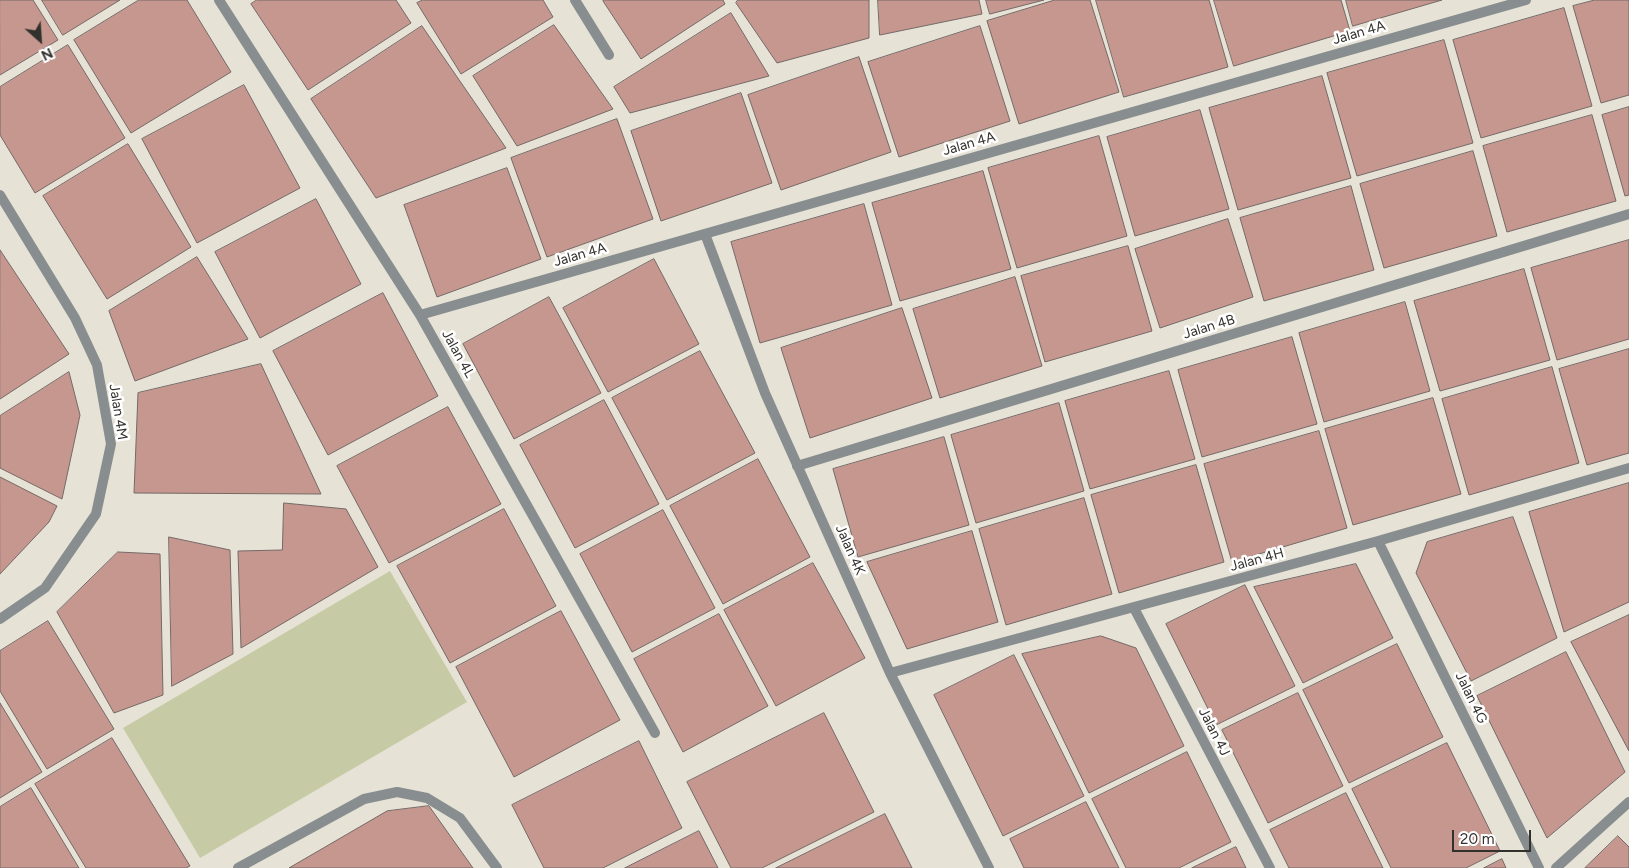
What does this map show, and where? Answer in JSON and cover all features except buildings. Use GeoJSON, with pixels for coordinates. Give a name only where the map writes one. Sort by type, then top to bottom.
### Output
{"type":"FeatureCollection","features":[{"type":"Feature","properties":{"kind":"street","name":"Jalan 4L"},"geometry":{"type":"LineString","coordinates":[[219,0],[420,315],[655,733]]}},
{"type":"Feature","properties":{"kind":"street"},"geometry":{"type":"LineString","coordinates":[[575,0],[610,54]]}},
{"type":"Feature","properties":{"kind":"street","name":"Jalan 4A"},"geometry":{"type":"LineString","coordinates":[[420,315],[1526,0]]}},
{"type":"Feature","properties":{"kind":"street","name":"Jalan 4M"},"geometry":{"type":"LineString","coordinates":[[0,195],[75,318],[97,365],[111,444],[96,514],[46,588],[0,619]]}},
{"type":"Feature","properties":{"kind":"street","name":"Jalan 4B"},"geometry":{"type":"LineString","coordinates":[[797,466],[1629,214]]}},
{"type":"Feature","properties":{"kind":"street","name":"Jalan 4K"},"geometry":{"type":"LineString","coordinates":[[705,234],[765,393],[797,466],[890,673],[989,868]]}},
{"type":"Feature","properties":{"kind":"street","name":"Jalan 4H"},"geometry":{"type":"LineString","coordinates":[[890,673],[1378,541],[1629,468]]}},
{"type":"Feature","properties":{"kind":"street","name":"Jalan 4G"},"geometry":{"type":"LineString","coordinates":[[1378,541],[1539,868]]}},
{"type":"Feature","properties":{"kind":"street","name":"Jalan 4J"},"geometry":{"type":"LineString","coordinates":[[1134,608],[1270,868]]}},
{"type":"Feature","properties":{"kind":"street"},"geometry":{"type":"LineString","coordinates":[[238,868],[364,799],[397,792],[427,798],[460,818],[497,868]]}},
{"type":"Feature","properties":{"kind":"street"},"geometry":{"type":"LineString","coordinates":[[1556,868],[1629,802]]}},
{"type":"Feature","properties":{"kind":"green space"},"geometry":{"type":"Polygon","coordinates":[[[390,571],[467,702],[200,858],[123,728],[390,571]]]}}]}
